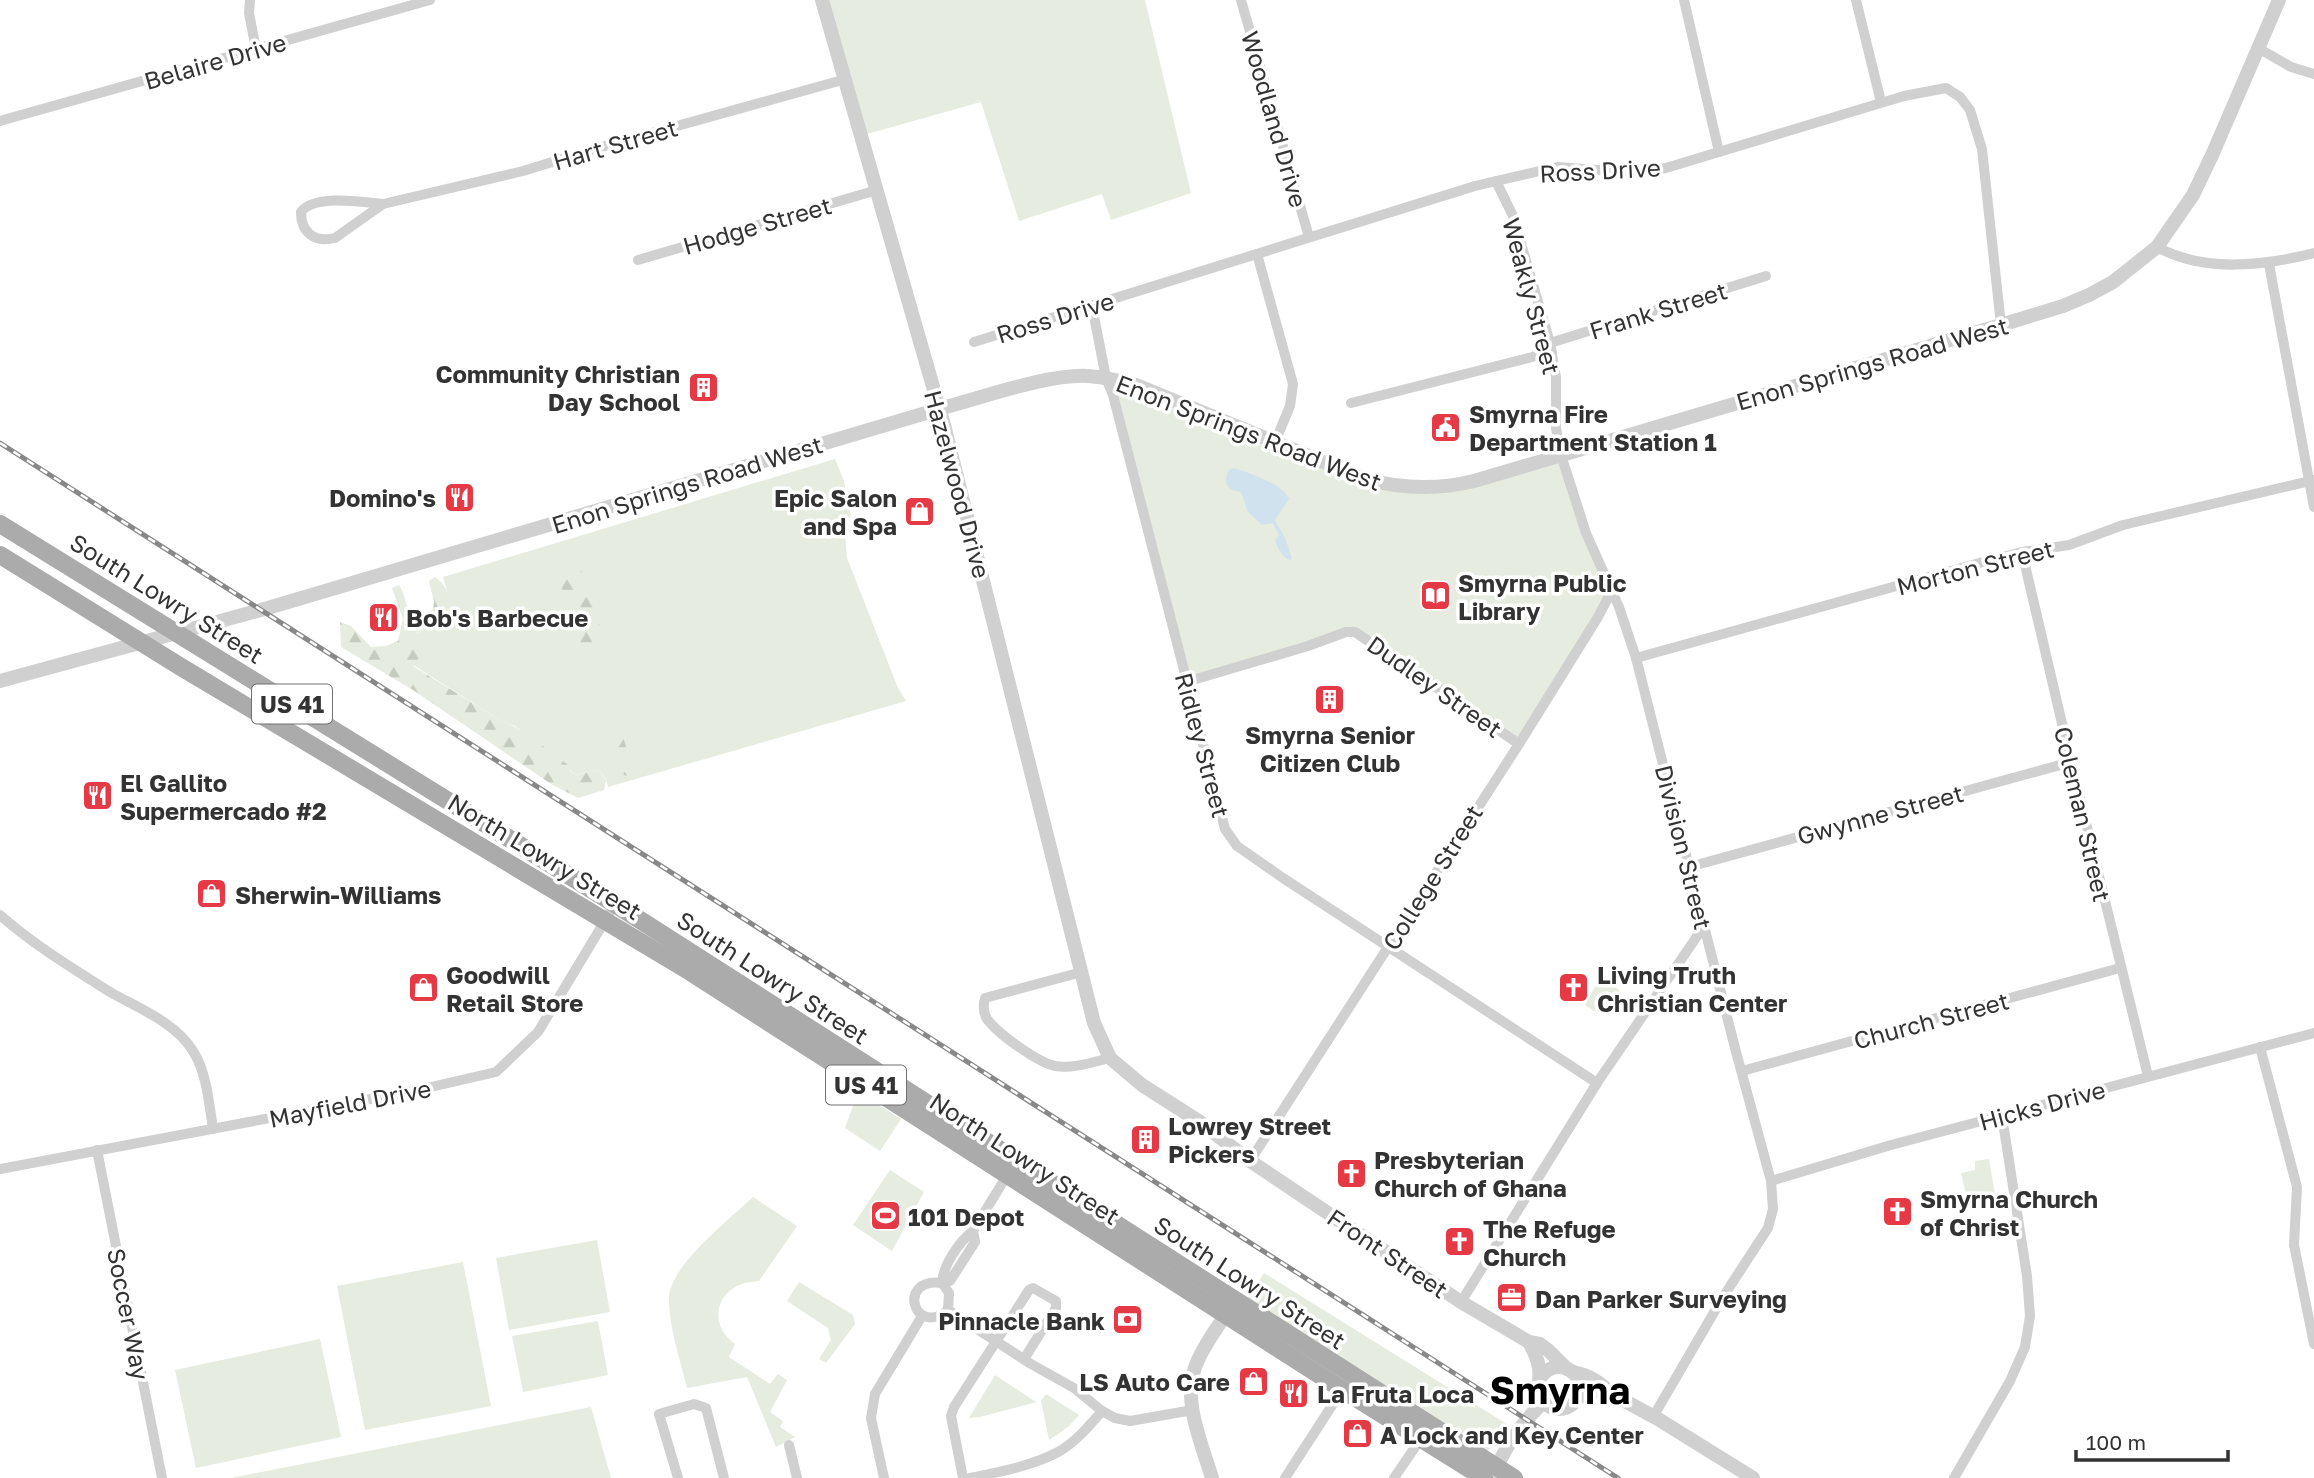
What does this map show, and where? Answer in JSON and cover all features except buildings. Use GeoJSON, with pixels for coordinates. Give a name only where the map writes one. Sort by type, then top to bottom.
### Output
{"type":"FeatureCollection","features":[{"type":"Feature","properties":{"kind":"main road","name":"South Lowry Street"},"geometry":{"type":"LineString","coordinates":[[0,524],[615,904],[1011,1168],[1347,1383],[1492,1474],[1514,1478]]}},
{"type":"Feature","properties":{"kind":"main road","name":"North Lowry Street"},"geometry":{"type":"LineString","coordinates":[[0,555],[1011,1168]]}},
{"type":"Feature","properties":{"kind":"street"},"geometry":{"type":"LineString","coordinates":[[250,0],[249,13],[256,49]]}},
{"type":"Feature","properties":{"kind":"street","name":"Belaire Drive"},"geometry":{"type":"LineString","coordinates":[[0,121],[430,0]]}},
{"type":"Feature","properties":{"kind":"street","name":"Hazelwood Drive"},"geometry":{"type":"LineString","coordinates":[[822,0],[940,409],[1094,1023],[1110,1058],[1142,1085],[1199,1122],[1250,1161]]}},
{"type":"Feature","properties":{"kind":"street","name":"Woodland Drive"},"geometry":{"type":"LineString","coordinates":[[1241,0],[1309,237]]}},
{"type":"Feature","properties":{"kind":"street"},"geometry":{"type":"LineString","coordinates":[[1684,0],[1720,152]]}},
{"type":"Feature","properties":{"kind":"street"},"geometry":{"type":"LineString","coordinates":[[1856,0],[1881,102]]}},
{"type":"Feature","properties":{"kind":"street","name":"Enon Springs Road West"},"geometry":{"type":"LineString","coordinates":[[0,681],[177,634],[940,409],[1062,377],[1106,378],[1136,385],[1365,479],[1410,488],[1437,488],[1459,485],[2001,325],[2089,295],[2113,282],[2157,247],[2193,195],[2279,0]]}},
{"type":"Feature","properties":{"kind":"street"},"geometry":{"type":"LineString","coordinates":[[2258,48],[2291,67],[2314,74]]}},
{"type":"Feature","properties":{"kind":"street","name":"Hart Street"},"geometry":{"type":"LineString","coordinates":[[383,204],[346,232],[327,240],[313,237],[306,232],[300,212],[310,205],[334,201],[383,204],[523,171],[846,79]]}},
{"type":"Feature","properties":{"kind":"street","name":"Ross Drive"},"geometry":{"type":"LineString","coordinates":[[974,342],[1496,181],[1557,167],[1645,171],[1687,163],[1881,102],[1946,88],[1960,97],[1970,110],[1982,149],[2001,325]]}},
{"type":"Feature","properties":{"kind":"street","name":"Weakly Street"},"geometry":{"type":"LineString","coordinates":[[1496,181],[1513,216],[1551,347],[1556,377],[1556,428],[1561,455]]}},
{"type":"Feature","properties":{"kind":"street","name":"Hodge Street"},"geometry":{"type":"LineString","coordinates":[[638,260],[877,190]]}},
{"type":"Feature","properties":{"kind":"street"},"geometry":{"type":"LineString","coordinates":[[2157,247],[2175,257],[2207,263],[2269,264],[2314,253]]}},
{"type":"Feature","properties":{"kind":"street"},"geometry":{"type":"LineString","coordinates":[[1257,254],[1293,384],[1290,406],[1275,442]]}},
{"type":"Feature","properties":{"kind":"street"},"geometry":{"type":"LineString","coordinates":[[2269,264],[2314,507]]}},
{"type":"Feature","properties":{"kind":"street","name":"Frank Street"},"geometry":{"type":"LineString","coordinates":[[1351,404],[1551,347],[1766,276]]}},
{"type":"Feature","properties":{"kind":"street","name":"Ridley Street"},"geometry":{"type":"LineString","coordinates":[[1092,306],[1106,378],[1114,395],[1225,829],[1237,846],[1272,870],[1597,1083]]}},
{"type":"Feature","properties":{"kind":"street"},"geometry":{"type":"LineString","coordinates":[[1561,455],[1586,533],[1619,607],[1636,658]]}},
{"type":"Feature","properties":{"kind":"street","name":"Morton Street"},"geometry":{"type":"LineString","coordinates":[[1636,658],[2022,552],[2069,545],[2123,525],[2311,481]]}},
{"type":"Feature","properties":{"kind":"street","name":"Coleman Street"},"geometry":{"type":"LineString","coordinates":[[2022,552],[2148,1076]]}},
{"type":"Feature","properties":{"kind":"street","name":"College Street"},"geometry":{"type":"LineString","coordinates":[[1250,1161],[1519,744],[1611,592]]}},
{"type":"Feature","properties":{"kind":"street","name":"Dudley Street"},"geometry":{"type":"LineString","coordinates":[[1186,682],[1351,631],[1362,635],[1519,744]]}},
{"type":"Feature","properties":{"kind":"street","name":"Division Street"},"geometry":{"type":"LineString","coordinates":[[1636,658],[1771,1181],[1773,1209],[1768,1228],[1723,1297],[1653,1417]]}},
{"type":"Feature","properties":{"kind":"street","name":"Gwynne Street"},"geometry":{"type":"LineString","coordinates":[[1689,867],[2071,762]]}},
{"type":"Feature","properties":{"kind":"street","name":"Mayfield Drive"},"geometry":{"type":"LineString","coordinates":[[0,1169],[418,1090],[496,1072],[538,1032],[615,904]]}},
{"type":"Feature","properties":{"kind":"street"},"geometry":{"type":"LineString","coordinates":[[0,915],[31,942],[149,1013],[174,1031],[193,1050],[201,1069],[213,1129]]}},
{"type":"Feature","properties":{"kind":"street"},"geometry":{"type":"LineString","coordinates":[[1461,1302],[1597,1083],[1704,926]]}},
{"type":"Feature","properties":{"kind":"street","name":"Church Street"},"geometry":{"type":"LineString","coordinates":[[1742,1071],[2120,968]]}},
{"type":"Feature","properties":{"kind":"street"},"geometry":{"type":"LineString","coordinates":[[1082,972],[985,998],[983,1006],[986,1017],[1009,1038],[1055,1066],[1084,1065],[1110,1058]]}},
{"type":"Feature","properties":{"kind":"street","name":"Hicks Drive"},"geometry":{"type":"LineString","coordinates":[[1771,1181],[1891,1145],[2314,1033]]}},
{"type":"Feature","properties":{"kind":"street"},"geometry":{"type":"LineString","coordinates":[[2260,1047],[2297,1188],[2294,1245],[2314,1344]]}},
{"type":"Feature","properties":{"kind":"street"},"geometry":{"type":"LineString","coordinates":[[1954,1478],[2010,1381],[2025,1347],[2029,1316],[2027,1276],[2003,1116]]}},
{"type":"Feature","properties":{"kind":"street","name":"Soccer Way"},"geometry":{"type":"LineString","coordinates":[[97,1150],[162,1478]]}},
{"type":"Feature","properties":{"kind":"street","name":"Front Street"},"geometry":{"type":"LineString","coordinates":[[1250,1161],[1461,1302],[1529,1342],[1539,1344],[1569,1371],[1593,1378],[1614,1395],[1753,1478]]}},
{"type":"Feature","properties":{"kind":"street"},"geometry":{"type":"LineString","coordinates":[[942,1282],[921,1286],[915,1291],[915,1308],[922,1316],[933,1318],[948,1310],[949,1293],[942,1282],[942,1274],[965,1237],[973,1231],[1011,1168]]}},
{"type":"Feature","properties":{"kind":"street"},"geometry":{"type":"LineString","coordinates":[[963,1478],[951,1416],[954,1407],[1029,1290],[1033,1288],[1056,1301],[1056,1308],[1024,1359]]}},
{"type":"Feature","properties":{"kind":"street"},"geometry":{"type":"LineString","coordinates":[[1212,1478],[1192,1410],[1190,1389],[1197,1362],[1230,1308]]}},
{"type":"Feature","properties":{"kind":"street"},"geometry":{"type":"LineString","coordinates":[[948,1310],[1074,1388],[1115,1418],[1130,1421],[1192,1410]]}},
{"type":"Feature","properties":{"kind":"street"},"geometry":{"type":"LineString","coordinates":[[884,1478],[872,1418],[874,1394],[922,1316]]}},
{"type":"Feature","properties":{"kind":"street"},"geometry":{"type":"LineString","coordinates":[[1529,1342],[1537,1358],[1540,1373],[1538,1392],[1543,1402],[1553,1408],[1564,1408],[1577,1398],[1592,1392],[1614,1395]]}},
{"type":"Feature","properties":{"kind":"street"},"geometry":{"type":"LineString","coordinates":[[1539,1381],[1550,1369],[1569,1371],[1579,1387],[1577,1398]]}},
{"type":"Feature","properties":{"kind":"street"},"geometry":{"type":"LineString","coordinates":[[1290,1476],[1347,1383]]}},
{"type":"Feature","properties":{"kind":"street"},"geometry":{"type":"LineString","coordinates":[[1492,1474],[1527,1420],[1543,1402]]}},
{"type":"Feature","properties":{"kind":"street"},"geometry":{"type":"LineString","coordinates":[[678,1478],[659,1413],[694,1404],[706,1408],[724,1478]]}},
{"type":"Feature","properties":{"kind":"street"},"geometry":{"type":"LineString","coordinates":[[970,1478],[1033,1463],[1060,1451],[1102,1411]]}},
{"type":"Feature","properties":{"kind":"street"},"geometry":{"type":"LineString","coordinates":[[1395,1478],[1425,1432]]}},
{"type":"Feature","properties":{"kind":"street"},"geometry":{"type":"LineString","coordinates":[[789,1445],[797,1478]]}},
{"type":"Feature","properties":{"kind":"green space"},"geometry":{"type":"Polygon","coordinates":[[[828,0],[1145,0],[1191,193],[1111,220],[1102,194],[1019,221],[981,102],[867,134],[828,0]]]}},
{"type":"Feature","properties":{"kind":"green space"},"geometry":{"type":"Polygon","coordinates":[[[1106,378],[1352,474],[1410,488],[1561,455],[1611,592],[1519,744],[1359,633],[1186,682],[1106,378]]]}},
{"type":"Feature","properties":{"kind":"green space"},"geometry":{"type":"Polygon","coordinates":[[[835,459],[844,481],[851,516],[844,523],[847,558],[898,688],[906,701],[608,787],[599,770],[576,775],[515,726],[503,722],[413,665],[423,651],[414,635],[450,617],[443,577],[835,459]]]}},
{"type":"Feature","properties":{"kind":"green space"},"geometry":{"type":"Polygon","coordinates":[[[565,560],[581,569],[583,589],[596,612],[604,636],[600,658],[575,659],[565,632],[575,630],[558,572],[565,560]]]}},
{"type":"Feature","properties":{"kind":"green space"},"geometry":{"type":"Polygon","coordinates":[[[435,577],[446,589],[450,617],[415,634],[424,651],[413,666],[527,735],[567,764],[570,771],[576,775],[599,770],[606,780],[604,790],[578,798],[551,784],[413,690],[341,647],[340,622],[351,626],[371,647],[386,646],[398,641],[403,619],[392,588],[399,585],[413,617],[433,609],[429,581],[435,577]]]}},
{"type":"Feature","properties":{"kind":"green space"},"geometry":{"type":"Polygon","coordinates":[[[609,733],[623,737],[633,768],[626,776],[612,767],[613,757],[605,747],[609,733]]]}},
{"type":"Feature","properties":{"kind":"green space"},"geometry":{"type":"Polygon","coordinates":[[[1604,979],[1619,990],[1621,1000],[1617,1011],[1594,1011],[1585,1005],[1598,981],[1602,984],[1604,979]]]}},
{"type":"Feature","properties":{"kind":"green space"},"geometry":{"type":"Polygon","coordinates":[[[858,1092],[901,1119],[880,1151],[845,1128],[858,1092]]]}},
{"type":"Feature","properties":{"kind":"green space"},"geometry":{"type":"Polygon","coordinates":[[[1989,1159],[1995,1195],[1980,1198],[1977,1192],[1966,1194],[1961,1173],[1975,1170],[1975,1161],[1989,1159]]]}},
{"type":"Feature","properties":{"kind":"green space","name":"101 Depot"},"geometry":{"type":"Polygon","coordinates":[[[890,1170],[924,1192],[892,1251],[853,1225],[890,1170]]]}},
{"type":"Feature","properties":{"kind":"green space"},"geometry":{"type":"Polygon","coordinates":[[[753,1197],[797,1226],[759,1281],[742,1284],[729,1292],[723,1298],[718,1314],[723,1330],[735,1344],[729,1357],[770,1384],[778,1374],[787,1380],[770,1412],[783,1421],[780,1427],[795,1437],[776,1447],[747,1377],[687,1388],[669,1310],[671,1286],[689,1258],[753,1197]]]}},
{"type":"Feature","properties":{"kind":"green space"},"geometry":{"type":"Polygon","coordinates":[[[597,1240],[610,1312],[509,1330],[496,1258],[597,1240]]]}},
{"type":"Feature","properties":{"kind":"green space"},"geometry":{"type":"Polygon","coordinates":[[[463,1262],[491,1406],[365,1430],[337,1286],[463,1262]]]}},
{"type":"Feature","properties":{"kind":"green space"},"geometry":{"type":"Polygon","coordinates":[[[1264,1273],[1510,1426],[1499,1443],[1485,1452],[1246,1301],[1264,1273]]]}},
{"type":"Feature","properties":{"kind":"green space"},"geometry":{"type":"Polygon","coordinates":[[[799,1282],[853,1315],[855,1324],[826,1363],[819,1359],[831,1340],[828,1328],[787,1301],[799,1282]]]}},
{"type":"Feature","properties":{"kind":"green space"},"geometry":{"type":"Polygon","coordinates":[[[598,1321],[608,1375],[523,1392],[512,1336],[598,1321]]]}},
{"type":"Feature","properties":{"kind":"green space"},"geometry":{"type":"Polygon","coordinates":[[[320,1339],[341,1437],[196,1468],[175,1370],[320,1339]]]}},
{"type":"Feature","properties":{"kind":"green space"},"geometry":{"type":"Polygon","coordinates":[[[995,1375],[1037,1402],[969,1418],[995,1375]]]}},
{"type":"Feature","properties":{"kind":"green space"},"geometry":{"type":"Polygon","coordinates":[[[1046,1394],[1079,1415],[1068,1427],[1049,1440],[1041,1401],[1046,1394]]]}},
{"type":"Feature","properties":{"kind":"green space"},"geometry":{"type":"Polygon","coordinates":[[[591,1407],[611,1478],[231,1478],[591,1407]]]}},
{"type":"Feature","properties":{"kind":"water"},"geometry":{"type":"Polygon","coordinates":[[[1234,468],[1265,480],[1286,494],[1289,499],[1275,520],[1285,538],[1292,558],[1290,560],[1282,555],[1275,541],[1279,535],[1273,523],[1262,525],[1248,512],[1241,492],[1228,486],[1227,475],[1229,470],[1234,468]]]}},
{"type":"Feature","properties":{"kind":"railway"},"geometry":{"type":"LineString","coordinates":[[0,443],[1618,1478]]}},
{"type":"Feature","properties":{"kind":"place","name":"Community Christian Day School"},"geometry":{"type":"Point","coordinates":[703,387]}},
{"type":"Feature","properties":{"kind":"place","name":"Smyrna Fire Department Station 1"},"geometry":{"type":"Point","coordinates":[1446,427]}},
{"type":"Feature","properties":{"kind":"place","name":"Domino's"},"geometry":{"type":"Point","coordinates":[459,497]}},
{"type":"Feature","properties":{"kind":"place","name":"Epic Salon and Spa"},"geometry":{"type":"Point","coordinates":[920,511]}},
{"type":"Feature","properties":{"kind":"place","name":"Smyrna Public Library"},"geometry":{"type":"Point","coordinates":[1435,596]}},
{"type":"Feature","properties":{"kind":"place","name":"Bob's Barbecue"},"geometry":{"type":"Point","coordinates":[383,617]}},
{"type":"Feature","properties":{"kind":"place","name":"Smyrna Senior Citizen Club"},"geometry":{"type":"Point","coordinates":[1330,700]}},
{"type":"Feature","properties":{"kind":"place","name":"El Gallito Supermercado #2"},"geometry":{"type":"Point","coordinates":[97,796]}},
{"type":"Feature","properties":{"kind":"place","name":"Sherwin-Williams"},"geometry":{"type":"Point","coordinates":[212,894]}},
{"type":"Feature","properties":{"kind":"place","name":"Goodwill Retail Store"},"geometry":{"type":"Point","coordinates":[423,988]}},
{"type":"Feature","properties":{"kind":"place","name":"Living Truth Christian Center"},"geometry":{"type":"Point","coordinates":[1574,988]}},
{"type":"Feature","properties":{"kind":"place","name":"Lowrey Street Pickers"},"geometry":{"type":"Point","coordinates":[1145,1139]}},
{"type":"Feature","properties":{"kind":"place","name":"Presbyterian Church of Ghana"},"geometry":{"type":"Point","coordinates":[1351,1173]}},
{"type":"Feature","properties":{"kind":"place","name":"Smyrna Church of Christ"},"geometry":{"type":"Point","coordinates":[1897,1212]}},
{"type":"Feature","properties":{"kind":"place","name":"101 Depot"},"geometry":{"type":"Point","coordinates":[885,1216]}},
{"type":"Feature","properties":{"kind":"place","name":"The Refuge Church"},"geometry":{"type":"Point","coordinates":[1460,1242]}},
{"type":"Feature","properties":{"kind":"place","name":"Dan Parker Surveying"},"geometry":{"type":"Point","coordinates":[1512,1298]}},
{"type":"Feature","properties":{"kind":"place","name":"Pinnacle Bank"},"geometry":{"type":"Point","coordinates":[1128,1320]}},
{"type":"Feature","properties":{"kind":"place","name":"LS Auto Care"},"geometry":{"type":"Point","coordinates":[1253,1381]}},
{"type":"Feature","properties":{"kind":"place","name":"La Fruta Loca"},"geometry":{"type":"Point","coordinates":[1294,1393]}},
{"type":"Feature","properties":{"kind":"place","name":"A Lock and Key Center"},"geometry":{"type":"Point","coordinates":[1357,1434]}},
{"type":"Feature","properties":{"kind":"district","name":"Smyrna"},"geometry":{"type":"Point","coordinates":[1560,1389]}}]}
